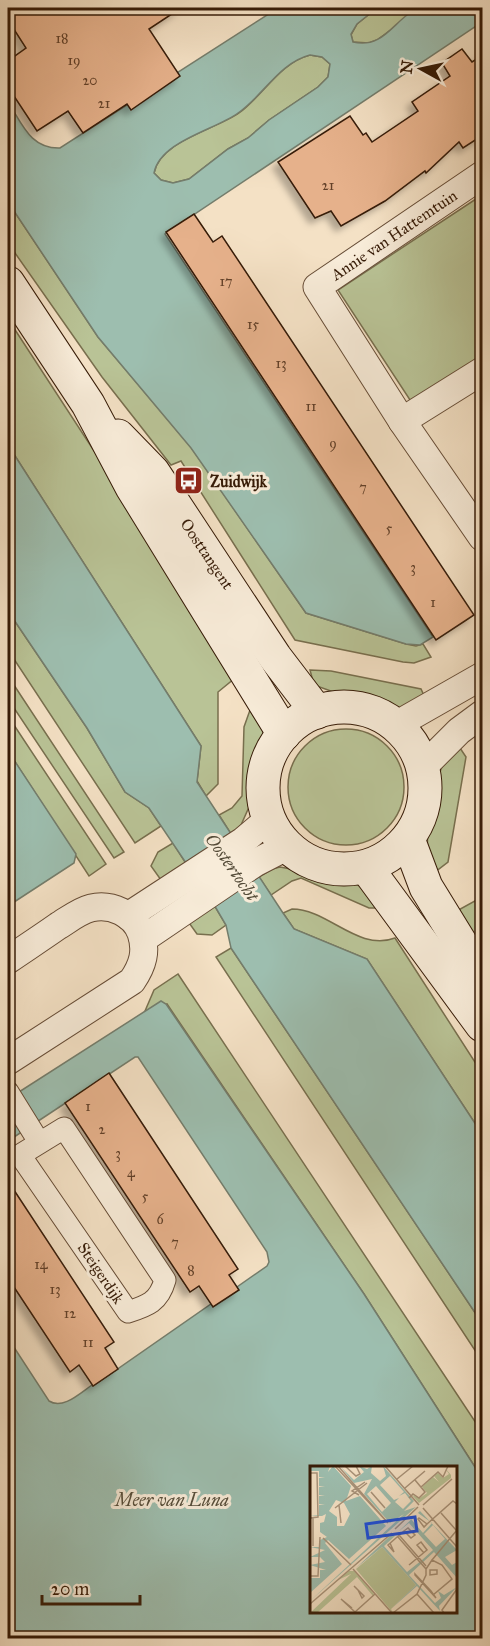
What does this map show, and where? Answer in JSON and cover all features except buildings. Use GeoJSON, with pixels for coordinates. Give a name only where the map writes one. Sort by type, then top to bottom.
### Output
{"type":"FeatureCollection","features":[{"type":"Feature","properties":{"kind":"main road","name":"Oosttangent"},"geometry":{"type":"LineString","coordinates":[[8,283],[88,404],[132,487],[284,734]]}},
{"type":"Feature","properties":{"kind":"main road","name":"Oosttangent"},"geometry":{"type":"LineString","coordinates":[[88,404],[153,472],[275,657],[317,712]]}},
{"type":"Feature","properties":{"kind":"main road"},"geometry":{"type":"LineString","coordinates":[[349,707],[373,712],[396,725],[412,744],[423,767],[426,792],[421,817],[408,839],[390,856],[366,867],[341,870],[316,865],[294,852],[276,833],[266,810],[263,784],[268,759],[284,734],[300,720],[323,709],[349,707]]}},
{"type":"Feature","properties":{"kind":"main road"},"geometry":{"type":"LineString","coordinates":[[408,839],[426,886],[483,978]]}},
{"type":"Feature","properties":{"kind":"main road"},"geometry":{"type":"LineString","coordinates":[[366,867],[483,1025]]}},
{"type":"Feature","properties":{"kind":"street","name":"Annie van Hattemtuin"},"geometry":{"type":"LineString","coordinates":[[483,175],[317,287],[402,421],[483,537]]}},
{"type":"Feature","properties":{"kind":"street"},"geometry":{"type":"LineString","coordinates":[[402,421],[483,371]]}},
{"type":"Feature","properties":{"kind":"street"},"geometry":{"type":"LineString","coordinates":[[396,725],[483,676]]}},
{"type":"Feature","properties":{"kind":"street"},"geometry":{"type":"LineString","coordinates":[[423,767],[459,731],[483,714]]}},
{"type":"Feature","properties":{"kind":"street"},"geometry":{"type":"LineString","coordinates":[[128,916],[196,887],[249,852],[270,819]]}},
{"type":"Feature","properties":{"kind":"street"},"geometry":{"type":"LineString","coordinates":[[249,852],[288,846]]}},
{"type":"Feature","properties":{"kind":"street"},"geometry":{"type":"LineString","coordinates":[[143,939],[196,887]]}},
{"type":"Feature","properties":{"kind":"street"},"geometry":{"type":"LineString","coordinates":[[8,960],[77,914],[90,908],[105,906],[119,910],[140,929],[143,939],[144,956],[140,970],[132,981],[8,1061]]}},
{"type":"Feature","properties":{"kind":"street"},"geometry":{"type":"LineString","coordinates":[[8,1092],[39,1142]]}},
{"type":"Feature","properties":{"kind":"street","name":"Steigerdijk"},"geometry":{"type":"LineString","coordinates":[[64,1128],[165,1280],[162,1292],[148,1306],[128,1312],[20,1155],[39,1142],[64,1128]]}},
{"type":"Feature","properties":{"kind":"shaded area"},"geometry":{"type":"Polygon","coordinates":[[[377,8],[421,8],[377,40],[369,43],[353,42],[351,35],[357,24],[377,8]]]}},
{"type":"Feature","properties":{"kind":"shaded area"},"geometry":{"type":"Polygon","coordinates":[[[310,55],[322,57],[330,64],[328,77],[318,87],[189,179],[173,183],[161,180],[154,173],[158,162],[177,144],[239,113],[289,65],[310,55]]]}},
{"type":"Feature","properties":{"kind":"shaded area"},"geometry":{"type":"Polygon","coordinates":[[[482,195],[482,356],[412,403],[338,290],[482,195]]]}},
{"type":"Feature","properties":{"kind":"shaded area"},"geometry":{"type":"Polygon","coordinates":[[[8,202],[98,337],[191,447],[306,613],[406,644],[416,646],[423,644],[431,657],[414,663],[403,662],[295,640],[181,461],[171,465],[102,377],[8,243],[8,202]]]}},
{"type":"Feature","properties":{"kind":"shaded area"},"geometry":{"type":"Polygon","coordinates":[[[8,319],[158,549],[235,678],[218,692],[218,784],[206,796],[197,781],[201,746],[8,445],[8,319]]]}},
{"type":"Feature","properties":{"kind":"shaded area"},"geometry":{"type":"Polygon","coordinates":[[[8,611],[87,728],[125,792],[149,808],[161,826],[135,843],[8,650],[8,611]]]}},
{"type":"Feature","properties":{"kind":"shaded area"},"geometry":{"type":"Polygon","coordinates":[[[310,670],[331,671],[421,689],[426,700],[404,710],[371,699],[339,694],[314,685],[310,670]]]}},
{"type":"Feature","properties":{"kind":"shaded area"},"geometry":{"type":"Polygon","coordinates":[[[8,676],[124,852],[114,858],[8,699],[8,676]]]}},
{"type":"Feature","properties":{"kind":"shaded area"},"geometry":{"type":"Polygon","coordinates":[[[250,710],[265,725],[253,772],[249,807],[241,825],[231,834],[219,815],[232,808],[242,796],[244,727],[250,710]]]}},
{"type":"Feature","properties":{"kind":"shaded area"},"geometry":{"type":"Polygon","coordinates":[[[8,716],[106,864],[89,876],[8,751],[8,716]]]}},
{"type":"Feature","properties":{"kind":"shaded area"},"geometry":{"type":"Polygon","coordinates":[[[346,729],[368,734],[387,746],[399,765],[404,787],[399,809],[387,828],[368,840],[346,845],[324,840],[305,828],[293,809],[288,787],[293,765],[305,746],[324,734],[346,729]]]}},
{"type":"Feature","properties":{"kind":"shaded area"},"geometry":{"type":"Polygon","coordinates":[[[460,748],[466,757],[448,862],[435,872],[427,842],[433,797],[443,766],[449,757],[460,748]]]}},
{"type":"Feature","properties":{"kind":"shaded area"},"geometry":{"type":"Polygon","coordinates":[[[173,843],[187,865],[161,880],[151,866],[158,852],[173,843]]]}},
{"type":"Feature","properties":{"kind":"shaded area"},"geometry":{"type":"Polygon","coordinates":[[[280,867],[358,885],[381,903],[378,908],[369,908],[301,878],[292,881],[271,895],[259,877],[280,867]]]}},
{"type":"Feature","properties":{"kind":"shaded area"},"geometry":{"type":"Polygon","coordinates":[[[482,897],[482,957],[453,913],[482,897]]]}},
{"type":"Feature","properties":{"kind":"shaded area"},"geometry":{"type":"Polygon","coordinates":[[[213,903],[226,925],[212,935],[197,934],[187,920],[213,903]]]}},
{"type":"Feature","properties":{"kind":"shaded area"},"geometry":{"type":"Polygon","coordinates":[[[292,909],[318,916],[368,939],[381,941],[395,938],[482,1073],[482,1134],[367,959],[294,929],[283,913],[292,909]]]}},
{"type":"Feature","properties":{"kind":"shaded area"},"geometry":{"type":"Polygon","coordinates":[[[231,948],[482,1323],[482,1361],[216,957],[231,948]]]}},
{"type":"Feature","properties":{"kind":"shaded area"},"geometry":{"type":"Polygon","coordinates":[[[178,974],[482,1432],[482,1478],[364,1294],[167,1004],[145,1011],[154,990],[178,974]]]}},
{"type":"Feature","properties":{"kind":"water"},"geometry":{"type":"Polygon","coordinates":[[[443,6],[482,8],[482,22],[165,234],[433,637],[420,645],[406,644],[306,613],[191,448],[98,337],[8,202],[8,102],[34,139],[41,144],[60,148],[278,8],[377,8],[357,24],[351,34],[353,42],[365,43],[383,36],[413,11],[422,8],[443,6]],[[310,55],[289,65],[238,113],[177,144],[158,162],[154,173],[161,180],[173,183],[189,179],[318,87],[328,77],[330,64],[322,57],[310,55]]]}},
{"type":"Feature","properties":{"kind":"water","name":"Oostertocht"},"geometry":{"type":"Polygon","coordinates":[[[8,445],[201,746],[197,782],[294,929],[367,959],[482,1134],[482,1323],[231,948],[226,925],[213,903],[149,808],[125,792],[87,728],[8,611],[8,445]]]}},
{"type":"Feature","properties":{"kind":"water"},"geometry":{"type":"Polygon","coordinates":[[[8,751],[76,854],[74,863],[8,906],[8,842],[10,839],[8,837],[8,751]]]}},
{"type":"Feature","properties":{"kind":"water","name":"Meer van Luna"},"geometry":{"type":"Polygon","coordinates":[[[161,1001],[166,1004],[364,1294],[482,1478],[482,1638],[8,1638],[8,1436],[12,1432],[13,1425],[8,1414],[8,1338],[49,1401],[66,1402],[93,1386],[211,1304],[213,1306],[238,1289],[237,1287],[267,1266],[269,1262],[267,1252],[138,1057],[8,1141],[8,1099],[161,1001]]]}},
{"type":"Feature","properties":{"kind":"place","name":"Zuidwijk"},"geometry":{"type":"Point","coordinates":[189,481]}}]}
